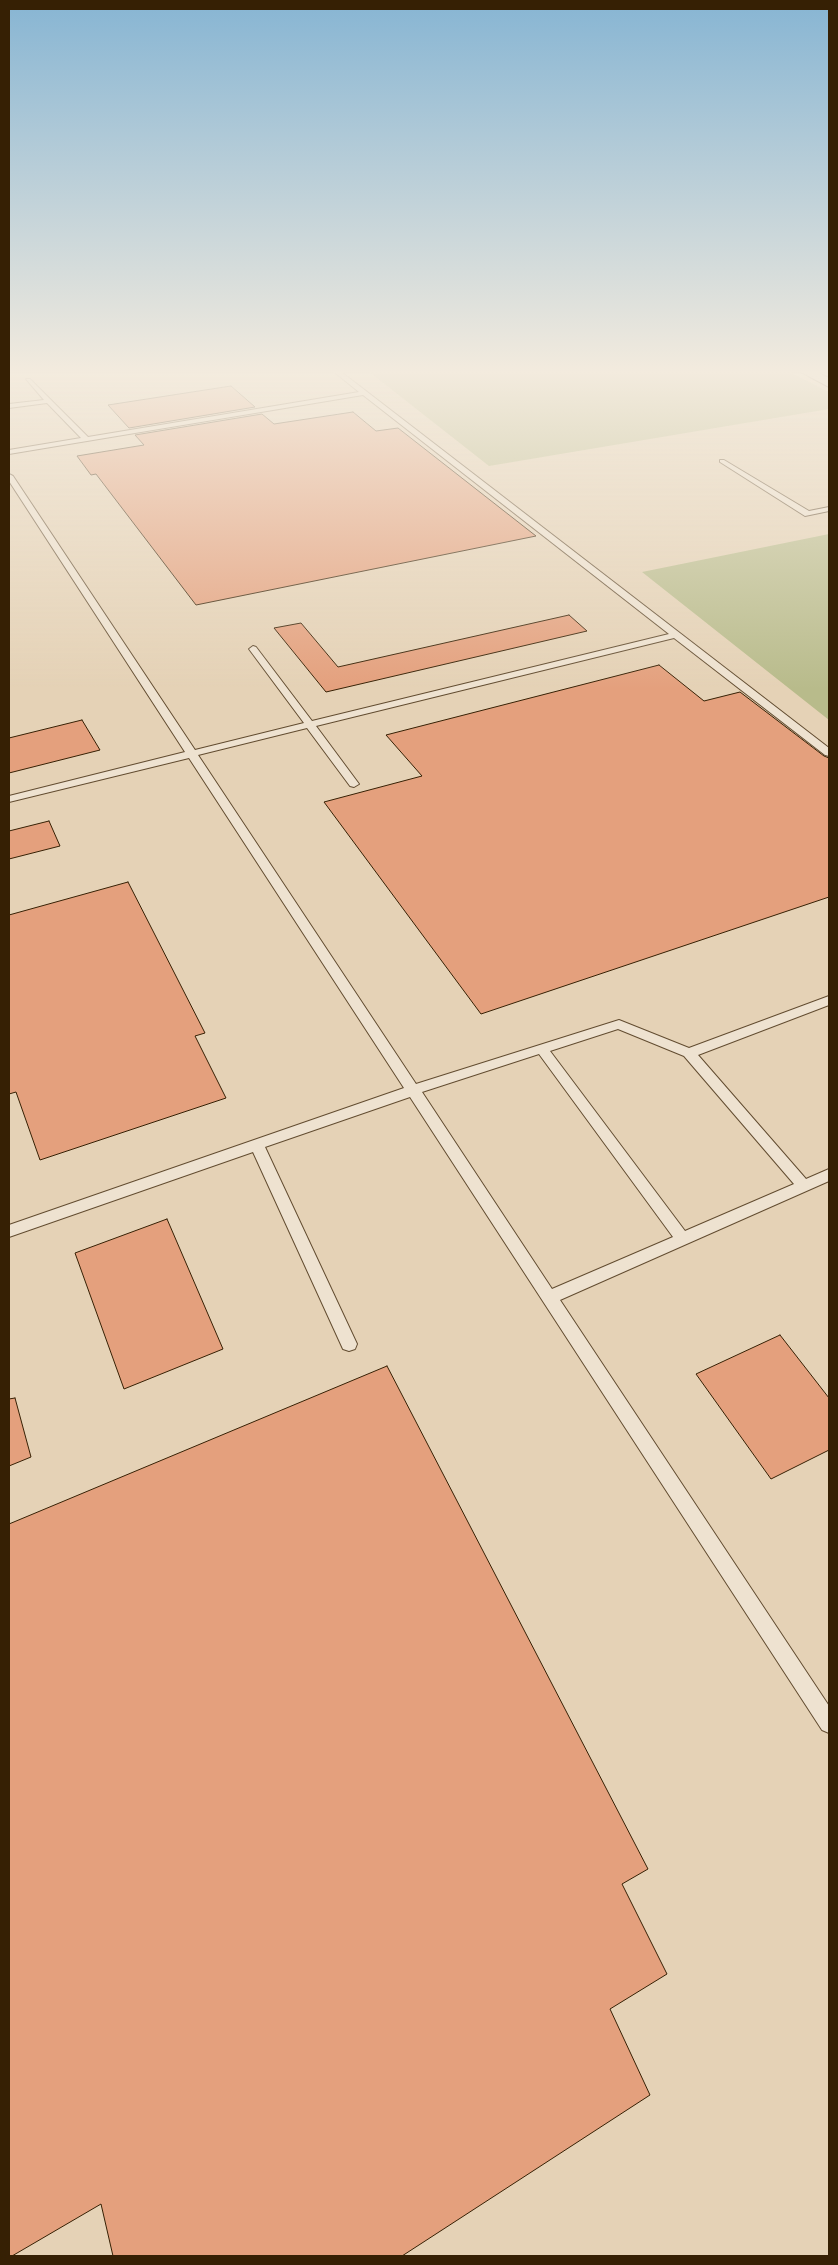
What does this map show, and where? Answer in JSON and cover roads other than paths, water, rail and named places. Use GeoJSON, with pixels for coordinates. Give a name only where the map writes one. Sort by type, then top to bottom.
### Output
{"type":"FeatureCollection","features":[{"type":"Feature","properties":{"kind":"lane"},"geometry":{"type":"LineString","coordinates":[[9,477],[829,1723]]}},
{"type":"Feature","properties":{"kind":"lane"},"geometry":{"type":"LineString","coordinates":[[471,477],[829,753]]}},
{"type":"Feature","properties":{"kind":"lane"},"geometry":{"type":"LineString","coordinates":[[747,477],[808,514],[829,510]]}},
{"type":"Feature","properties":{"kind":"lane"},"geometry":{"type":"LineString","coordinates":[[9,799],[674,635]]}},
{"type":"Feature","properties":{"kind":"lane"},"geometry":{"type":"LineString","coordinates":[[253,649],[354,784]]}},
{"type":"Feature","properties":{"kind":"lane"},"geometry":{"type":"LineString","coordinates":[[689,1053],[829,1000]]}},
{"type":"Feature","properties":{"kind":"lane"},"geometry":{"type":"LineString","coordinates":[[9,1231],[414,1090],[619,1024],[689,1053],[803,1185]]}},
{"type":"Feature","properties":{"kind":"lane"},"geometry":{"type":"LineString","coordinates":[[542,1049],[682,1238]]}},
{"type":"Feature","properties":{"kind":"lane"},"geometry":{"type":"LineString","coordinates":[[257,1145],[350,1344]]}},
{"type":"Feature","properties":{"kind":"lane"},"geometry":{"type":"LineString","coordinates":[[550,1297],[829,1175]]}}]}
